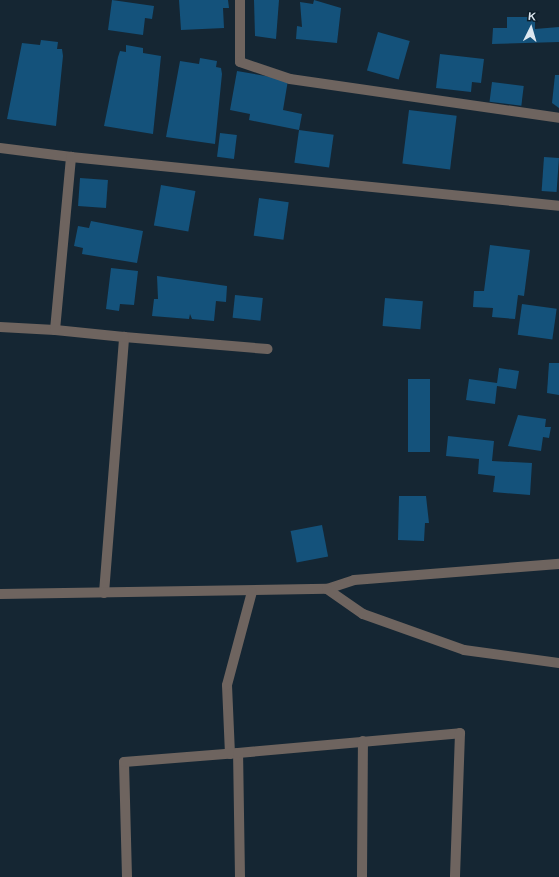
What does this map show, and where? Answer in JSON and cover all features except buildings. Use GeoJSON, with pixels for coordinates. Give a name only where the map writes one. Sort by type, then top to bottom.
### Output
{"type":"FeatureCollection","features":[{"type":"Feature","properties":{"kind":"street"},"geometry":{"type":"LineString","coordinates":[[240,0],[237,33],[240,62],[290,79],[559,118]]}},
{"type":"Feature","properties":{"kind":"street"},"geometry":{"type":"LineString","coordinates":[[0,148],[71,157],[559,206]]}},
{"type":"Feature","properties":{"kind":"street"},"geometry":{"type":"LineString","coordinates":[[55,330],[71,157]]}},
{"type":"Feature","properties":{"kind":"street"},"geometry":{"type":"LineString","coordinates":[[0,327],[55,330],[267,350]]}},
{"type":"Feature","properties":{"kind":"street"},"geometry":{"type":"LineString","coordinates":[[104,593],[124,337]]}},
{"type":"Feature","properties":{"kind":"street"},"geometry":{"type":"LineString","coordinates":[[0,594],[252,592],[327,589],[354,580],[559,564]]}},
{"type":"Feature","properties":{"kind":"street"},"geometry":{"type":"LineString","coordinates":[[327,589],[363,614],[464,650],[559,664]]}},
{"type":"Feature","properties":{"kind":"street"},"geometry":{"type":"LineString","coordinates":[[240,877],[234,754],[227,684],[252,592]]}},
{"type":"Feature","properties":{"kind":"street"},"geometry":{"type":"LineString","coordinates":[[126,877],[124,762],[234,754],[460,733],[454,877]]}},
{"type":"Feature","properties":{"kind":"street"},"geometry":{"type":"LineString","coordinates":[[362,877],[363,741]]}}]}
